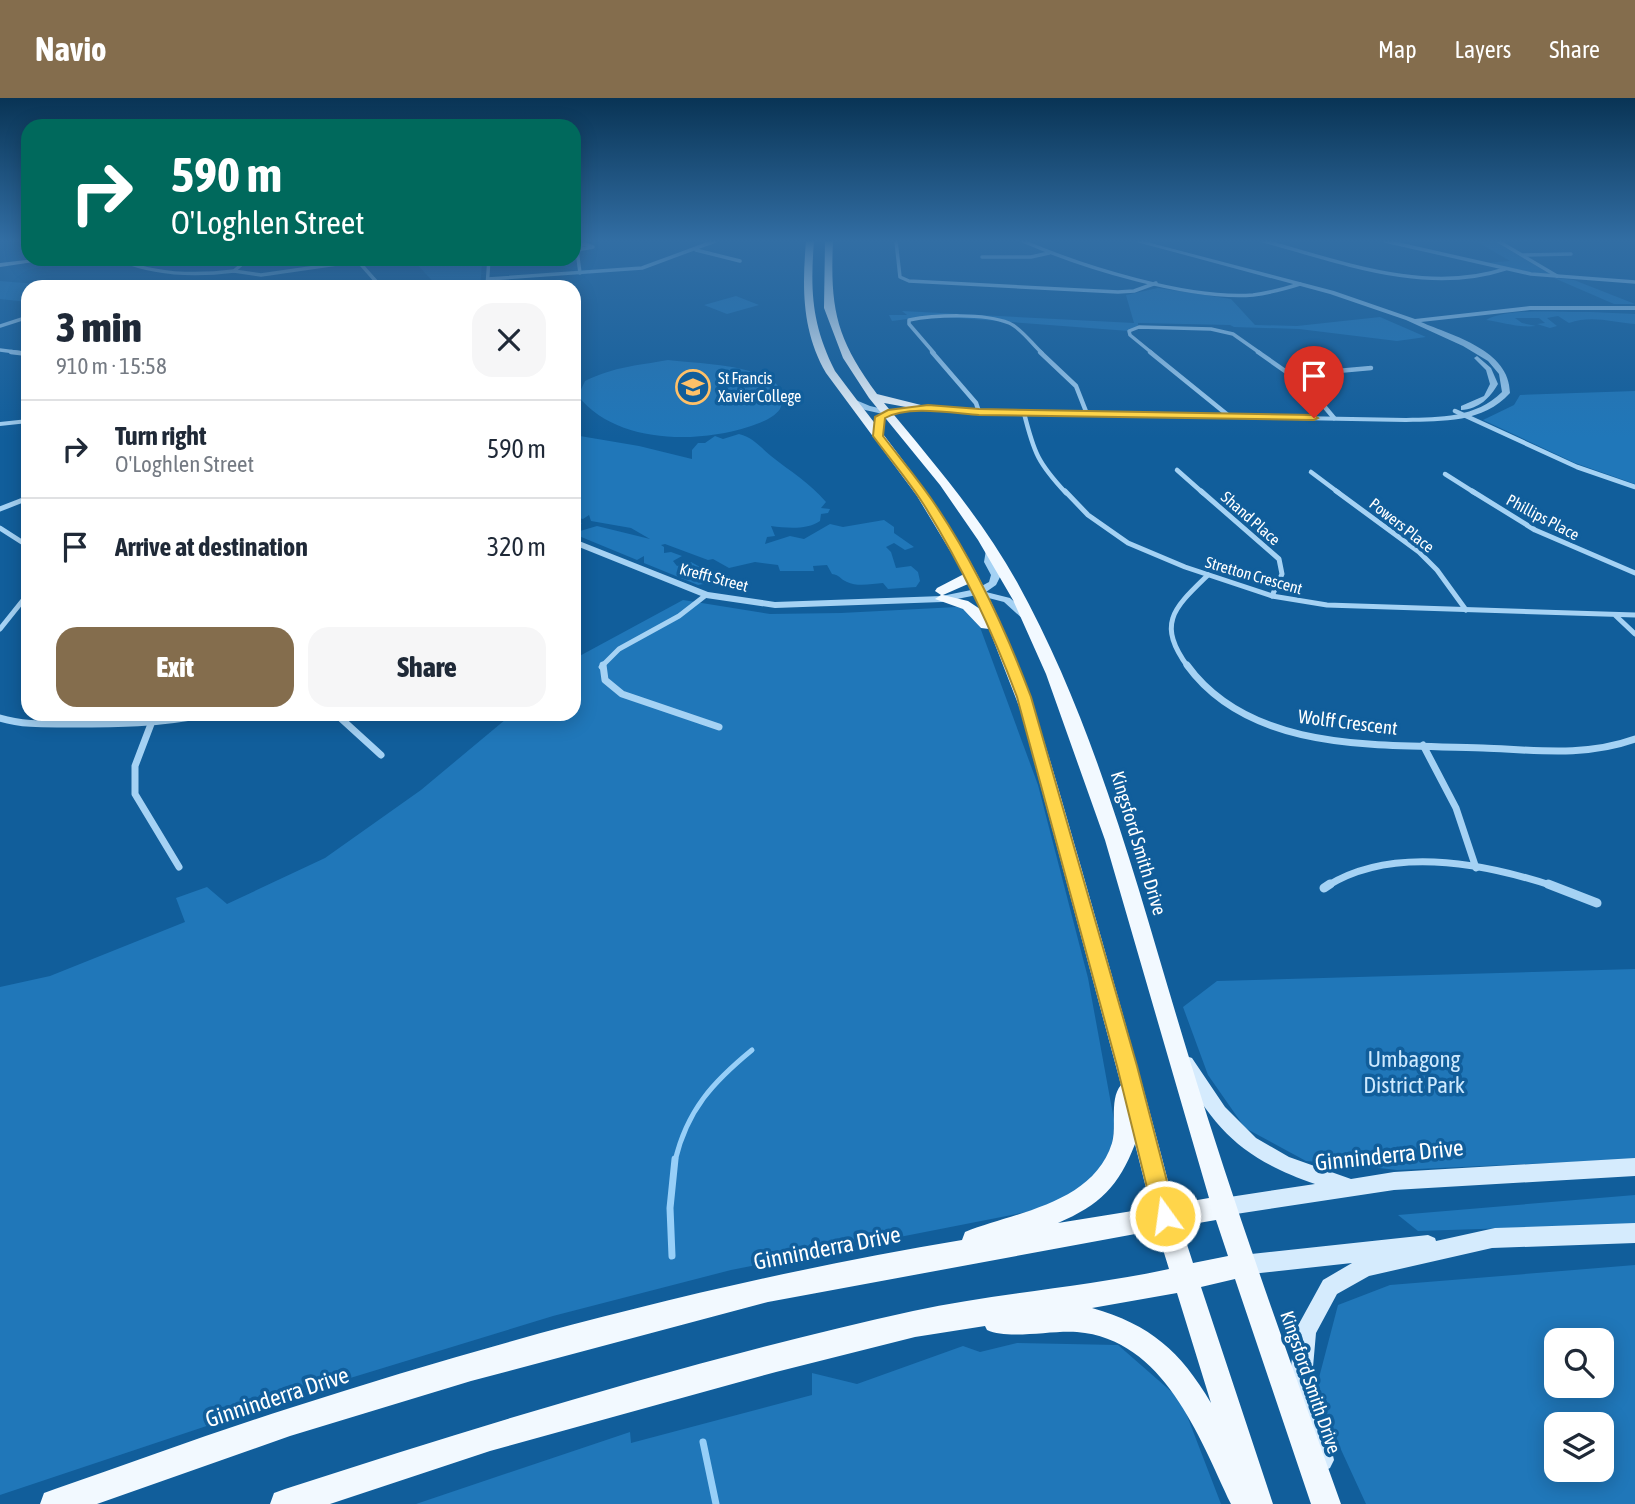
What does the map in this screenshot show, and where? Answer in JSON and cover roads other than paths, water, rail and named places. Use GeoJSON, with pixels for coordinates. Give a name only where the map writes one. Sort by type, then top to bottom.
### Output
{"type":"FeatureCollection","features":[{"type":"Feature","properties":{"kind":"main road"},"geometry":{"type":"LineString","coordinates":[[807,307],[819,351],[851,400],[927,502],[971,575],[1007,653],[1028,709],[1054,796],[1165,1216],[1258,1504]]}},
{"type":"Feature","properties":{"kind":"main road","name":"Kingsford Smith Drive"},"geometry":{"type":"LineString","coordinates":[[829,307],[843,349],[874,396],[956,497],[991,550],[1029,619],[1066,705],[1095,787],[1223,1207],[1327,1504]]}},
{"type":"Feature","properties":{"kind":"main road"},"geometry":{"type":"LineString","coordinates":[[874,396],[931,410]]}},
{"type":"Feature","properties":{"kind":"main road"},"geometry":{"type":"LineString","coordinates":[[906,434],[911,421],[931,410]]}},
{"type":"Feature","properties":{"kind":"main road"},"geometry":{"type":"LineString","coordinates":[[942,595],[971,575]]}},
{"type":"Feature","properties":{"kind":"main road"},"geometry":{"type":"LineString","coordinates":[[942,595],[974,607],[1007,653]]}},
{"type":"Feature","properties":{"kind":"main road"},"geometry":{"type":"LineString","coordinates":[[1172,1041],[1213,1107],[1239,1136],[1264,1154],[1349,1187]]}},
{"type":"Feature","properties":{"kind":"main road"},"geometry":{"type":"LineString","coordinates":[[928,1258],[1059,1212],[1081,1200],[1100,1184],[1114,1165],[1124,1143],[1127,1066]]}},
{"type":"Feature","properties":{"kind":"main road","name":"Ginninderra Drive"},"geometry":{"type":"LineString","coordinates":[[55,1504],[290,1423],[471,1367],[768,1289],[1165,1216],[1349,1187],[1394,1181],[1635,1167]]}},
{"type":"Feature","properties":{"kind":"main road"},"geometry":{"type":"LineString","coordinates":[[285,1504],[490,1437],[776,1358],[915,1324],[1185,1278],[1242,1265],[1496,1238],[1635,1233]]}},
{"type":"Feature","properties":{"kind":"main road"},"geometry":{"type":"LineString","coordinates":[[1327,1504],[1314,1415],[1302,1367],[1306,1331],[1330,1287],[1365,1267],[1496,1238]]}},
{"type":"Feature","properties":{"kind":"main road"},"geometry":{"type":"LineString","coordinates":[[915,1324],[1067,1318],[1091,1321],[1134,1338],[1161,1357],[1180,1376],[1247,1504]]}},
{"type":"Feature","properties":{"kind":"street"},"geometry":{"type":"LineString","coordinates":[[851,400],[868,408],[888,412],[931,410],[1438,419],[1491,407],[1506,393],[1505,377],[1490,359],[1415,324],[1369,307]]}},
{"type":"Feature","properties":{"kind":"street"},"geometry":{"type":"LineString","coordinates":[[1415,324],[1533,309],[1635,310]]}},
{"type":"Feature","properties":{"kind":"street"},"geometry":{"type":"LineString","coordinates":[[979,412],[976,403],[909,324],[909,320],[929,316],[990,319],[1011,324],[1076,386],[1087,414]]}},
{"type":"Feature","properties":{"kind":"street"},"geometry":{"type":"LineString","coordinates":[[0,326],[21,319]]}},
{"type":"Feature","properties":{"kind":"street"},"geometry":{"type":"LineString","coordinates":[[1381,419],[1455,411],[1487,397],[1494,384],[1492,375],[1472,355],[1415,324]]}},
{"type":"Feature","properties":{"kind":"street"},"geometry":{"type":"LineString","coordinates":[[1229,416],[1130,335],[1129,331],[1144,327],[1223,331],[1236,336],[1314,392],[1334,418]]}},
{"type":"Feature","properties":{"kind":"street"},"geometry":{"type":"LineString","coordinates":[[0,353],[21,353]]}},
{"type":"Feature","properties":{"kind":"street"},"geometry":{"type":"LineString","coordinates":[[1292,375],[1371,368]]}},
{"type":"Feature","properties":{"kind":"street"},"geometry":{"type":"LineString","coordinates":[[1455,411],[1577,467],[1635,487]]}},
{"type":"Feature","properties":{"kind":"street"},"geometry":{"type":"LineString","coordinates":[[878,436],[880,417],[888,412]]}},
{"type":"Feature","properties":{"kind":"street","name":"Stretton Crescent"},"geometry":{"type":"LineString","coordinates":[[1024,413],[1041,466],[1088,515],[1105,529],[1140,550],[1208,575],[1272,596],[1327,605],[1635,615]]}},
{"type":"Feature","properties":{"kind":"street"},"geometry":{"type":"LineString","coordinates":[[0,424],[21,422]]}},
{"type":"Feature","properties":{"kind":"street","name":"Shand Place"},"geometry":{"type":"LineString","coordinates":[[1177,470],[1279,559],[1282,575],[1272,596]]}},
{"type":"Feature","properties":{"kind":"street","name":"Powers Place"},"geometry":{"type":"LineString","coordinates":[[1311,472],[1419,552],[1437,570],[1466,610]]}},
{"type":"Feature","properties":{"kind":"street","name":"Phillips Place"},"geometry":{"type":"LineString","coordinates":[[1445,474],[1535,530],[1635,573]]}},
{"type":"Feature","properties":{"kind":"street"},"geometry":{"type":"LineString","coordinates":[[0,509],[21,501]]}},
{"type":"Feature","properties":{"kind":"street"},"geometry":{"type":"LineString","coordinates":[[0,528],[21,542]]}},
{"type":"Feature","properties":{"kind":"street","name":"Krefft Street"},"geometry":{"type":"LineString","coordinates":[[581,545],[706,595],[745,603],[806,606],[979,592]]}},
{"type":"Feature","properties":{"kind":"street"},"geometry":{"type":"LineString","coordinates":[[979,592],[993,583],[996,575],[989,562],[991,550]]}},
{"type":"Feature","properties":{"kind":"street","name":"Wolff Crescent"},"geometry":{"type":"LineString","coordinates":[[1208,575],[1176,609],[1169,631],[1172,644],[1186,666],[1213,694],[1253,718],[1309,736],[1359,743],[1563,751],[1633,742]]}},
{"type":"Feature","properties":{"kind":"street"},"geometry":{"type":"LineString","coordinates":[[979,592],[1007,600],[1029,619]]}},
{"type":"Feature","properties":{"kind":"street"},"geometry":{"type":"LineString","coordinates":[[706,595],[679,616],[611,655],[601,667],[601,676],[611,688],[622,694],[719,727]]}},
{"type":"Feature","properties":{"kind":"street"},"geometry":{"type":"LineString","coordinates":[[0,629],[21,603]]}},
{"type":"Feature","properties":{"kind":"street"},"geometry":{"type":"LineString","coordinates":[[1616,615],[1635,634]]}},
{"type":"Feature","properties":{"kind":"street"},"geometry":{"type":"LineString","coordinates":[[0,718],[31,724],[151,724],[167,721]]}},
{"type":"Feature","properties":{"kind":"street"},"geometry":{"type":"LineString","coordinates":[[344,721],[381,755]]}},
{"type":"Feature","properties":{"kind":"street"},"geometry":{"type":"LineString","coordinates":[[151,724],[136,758],[132,780],[135,794],[179,867]]}},
{"type":"Feature","properties":{"kind":"street"},"geometry":{"type":"LineString","coordinates":[[1423,745],[1456,808],[1476,868]]}},
{"type":"Feature","properties":{"kind":"street"},"geometry":{"type":"LineString","coordinates":[[1324,888],[1335,877],[1372,865],[1436,863],[1542,880],[1597,903]]}},
{"type":"Feature","properties":{"kind":"waterway"},"geometry":{"type":"LineString","coordinates":[[675,1161],[687,1127],[703,1098],[752,1050]]}},
{"type":"Feature","properties":{"kind":"waterway"},"geometry":{"type":"LineString","coordinates":[[672,1256],[670,1208],[675,1159]]}},
{"type":"Feature","properties":{"kind":"waterway"},"geometry":{"type":"LineString","coordinates":[[703,1442],[716,1504]]}},
{"type":"Feature","properties":{"kind":"place","name":"St Francis Xavier College"},"geometry":{"type":"Point","coordinates":[693,387]}},
{"type":"Feature","properties":{"kind":"park label","name":"Umbagong District Park"},"geometry":{"type":"Point","coordinates":[1414,1072]}}]}
